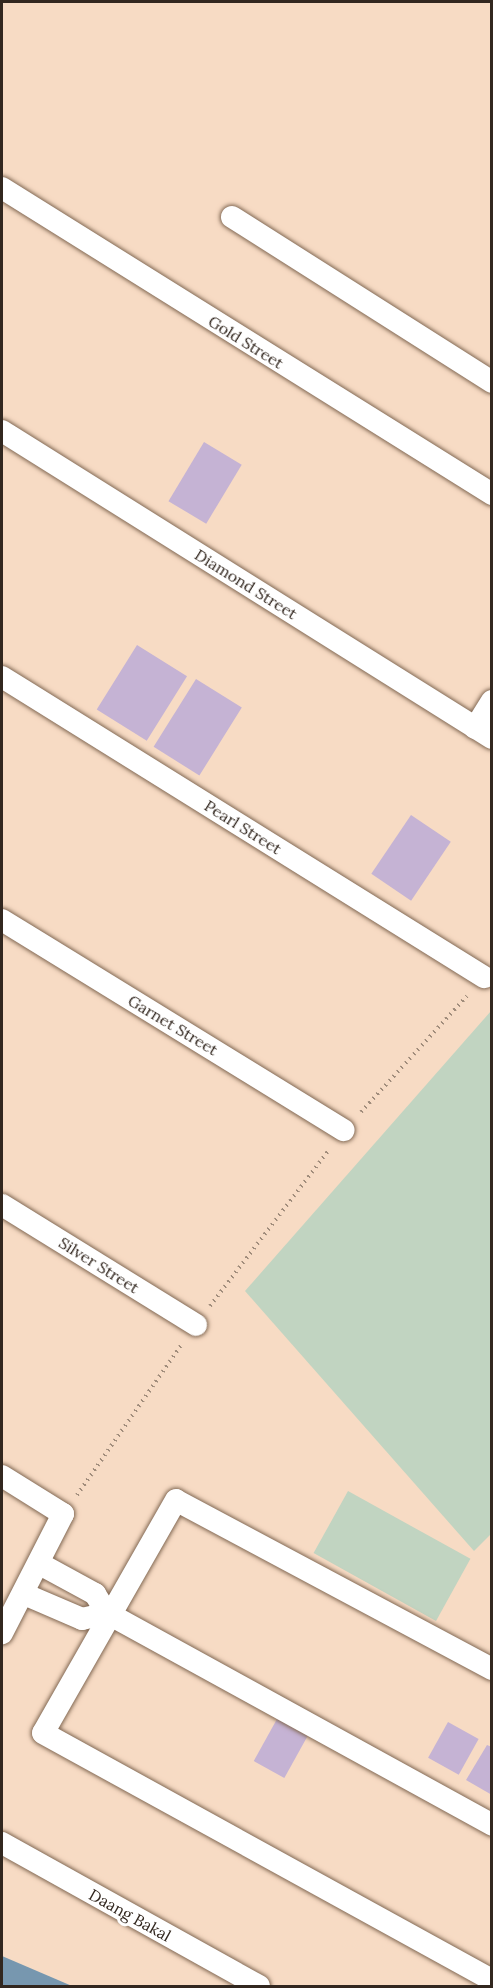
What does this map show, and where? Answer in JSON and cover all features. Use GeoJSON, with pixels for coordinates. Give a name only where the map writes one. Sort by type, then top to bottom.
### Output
{"type":"FeatureCollection","features":[{"type":"Feature","properties":{"kind":"street","name":"Gold Street"},"geometry":{"type":"LineString","coordinates":[[2,188],[492,494]]}},
{"type":"Feature","properties":{"kind":"street"},"geometry":{"type":"LineString","coordinates":[[232,217],[492,382]]}},
{"type":"Feature","properties":{"kind":"street","name":"Diamond Street"},"geometry":{"type":"LineString","coordinates":[[2,431],[483,733]]}},
{"type":"Feature","properties":{"kind":"street","name":"Pearl Street"},"geometry":{"type":"LineString","coordinates":[[2,677],[484,977]]}},
{"type":"Feature","properties":{"kind":"street"},"geometry":{"type":"LineString","coordinates":[[483,733],[492,701]]}},
{"type":"Feature","properties":{"kind":"street","name":"Garnet Street"},"geometry":{"type":"LineString","coordinates":[[2,920],[344,1130]]}},
{"type":"Feature","properties":{"kind":"street","name":"Silver Street"},"geometry":{"type":"LineString","coordinates":[[2,1204],[196,1325]]}},
{"type":"Feature","properties":{"kind":"street"},"geometry":{"type":"LineString","coordinates":[[2,1476],[63,1514],[40,1564],[2,1633]]}},
{"type":"Feature","properties":{"kind":"street"},"geometry":{"type":"LineString","coordinates":[[492,1669],[176,1500],[107,1613],[44,1733],[492,1980]]}},
{"type":"Feature","properties":{"kind":"street"},"geometry":{"type":"LineString","coordinates":[[40,1564],[95,1594],[107,1613],[492,1825]]}},
{"type":"Feature","properties":{"kind":"street"},"geometry":{"type":"LineString","coordinates":[[24,1594],[82,1618],[107,1613]]}},
{"type":"Feature","properties":{"kind":"street","name":"Daang Bakal"},"geometry":{"type":"LineString","coordinates":[[2,1843],[259,1986]]}},
{"type":"Feature","properties":{"kind":"path"},"geometry":{"type":"LineString","coordinates":[[63,1514],[196,1325],[344,1130],[484,977]]}},
{"type":"Feature","properties":{"kind":"green space"},"geometry":{"type":"Polygon","coordinates":[[[491,1011],[492,1533],[474,1551],[245,1291],[491,1011]]]}},
{"type":"Feature","properties":{"kind":"green space"},"geometry":{"type":"Polygon","coordinates":[[[348,1491],[470,1559],[436,1621],[314,1553],[348,1491]]]}},
{"type":"Feature","properties":{"kind":"water"},"geometry":{"type":"Polygon","coordinates":[[[2,1956],[72,1986],[2,1986],[2,1956]]]}},
{"type":"Feature","properties":{"kind":"building"},"geometry":{"type":"Polygon","coordinates":[[[204,442],[242,465],[206,524],[168,501],[204,442]]]}},
{"type":"Feature","properties":{"kind":"building"},"geometry":{"type":"Polygon","coordinates":[[[137,645],[187,676],[147,741],[97,709],[137,645]]]}},
{"type":"Feature","properties":{"kind":"building"},"geometry":{"type":"Polygon","coordinates":[[[196,679],[242,708],[199,775],[154,747],[196,679]]]}},
{"type":"Feature","properties":{"kind":"building"},"geometry":{"type":"Polygon","coordinates":[[[411,815],[451,842],[411,901],[371,874],[411,815]]]}},
{"type":"Feature","properties":{"kind":"building"},"geometry":{"type":"Polygon","coordinates":[[[277,1719],[308,1736],[284,1778],[254,1761],[277,1719]]]}},
{"type":"Feature","properties":{"kind":"building"},"geometry":{"type":"Polygon","coordinates":[[[448,1722],[479,1739],[459,1775],[428,1758],[448,1722]]]}},
{"type":"Feature","properties":{"kind":"building"},"geometry":{"type":"Polygon","coordinates":[[[487,1745],[492,1747],[492,1795],[466,1780],[487,1745]]]}}]}
